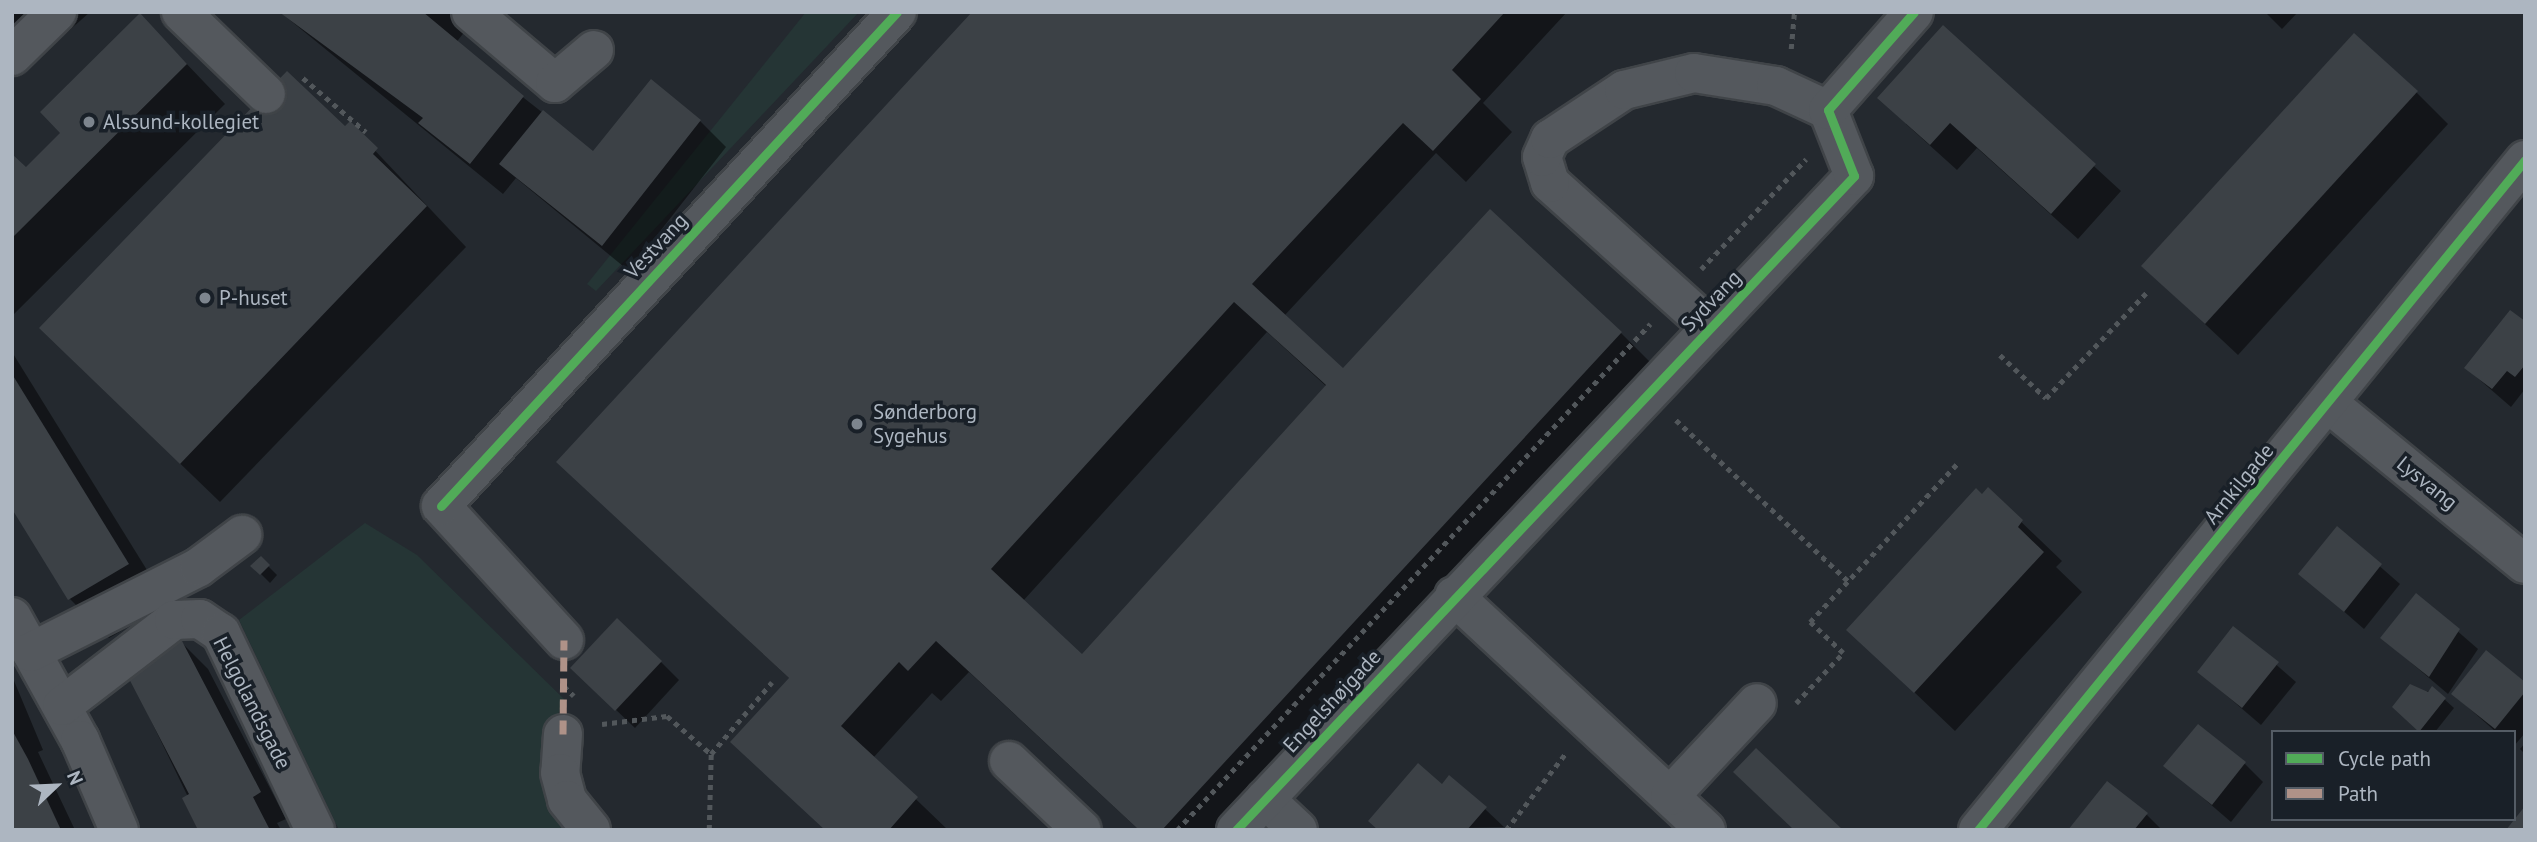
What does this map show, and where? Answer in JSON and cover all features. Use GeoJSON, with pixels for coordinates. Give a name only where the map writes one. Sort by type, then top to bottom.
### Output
{"type":"FeatureCollection","features":[{"type":"Feature","properties":{"kind":"street"},"geometry":{"type":"LineString","coordinates":[[12,56],[57,12]]}},
{"type":"Feature","properties":{"kind":"street"},"geometry":{"type":"LineString","coordinates":[[181,12],[266,94]]}},
{"type":"Feature","properties":{"kind":"street"},"geometry":{"type":"LineString","coordinates":[[471,12],[555,83],[594,50]]}},
{"type":"Feature","properties":{"kind":"street","name":"Vestvang"},"geometry":{"type":"LineString","coordinates":[[564,640],[441,506],[897,12]]}},
{"type":"Feature","properties":{"kind":"street"},"geometry":{"type":"LineString","coordinates":[[1710,327],[1550,183],[1542,157],[1550,139],[1624,90],[1694,73],[1776,86],[1831,119],[1914,12]]}},
{"type":"Feature","properties":{"kind":"street","name":"Sydvang"},"geometry":{"type":"LineString","coordinates":[[1454,596],[1854,176],[1831,119]]}},
{"type":"Feature","properties":{"kind":"street","name":"Arnkilgade"},"geometry":{"type":"LineString","coordinates":[[1978,830],[2525,160]]}},
{"type":"Feature","properties":{"kind":"street","name":"Lysvang"},"geometry":{"type":"LineString","coordinates":[[2328,403],[2525,564]]}},
{"type":"Feature","properties":{"kind":"street"},"geometry":{"type":"LineString","coordinates":[[31,652],[199,566],[242,535]]}},
{"type":"Feature","properties":{"kind":"street"},"geometry":{"type":"LineString","coordinates":[[1454,596],[1706,830]]}},
{"type":"Feature","properties":{"kind":"street","name":"Engelshøjgade"},"geometry":{"type":"LineString","coordinates":[[1236,830],[1454,596]]}},
{"type":"Feature","properties":{"kind":"street"},"geometry":{"type":"LineString","coordinates":[[12,617],[62,706],[119,830]]}},
{"type":"Feature","properties":{"kind":"street","name":"Helgolandsgade"},"geometry":{"type":"LineString","coordinates":[[62,706],[174,620],[200,619],[221,633],[315,830]]}},
{"type":"Feature","properties":{"kind":"street"},"geometry":{"type":"LineString","coordinates":[[1670,796],[1772,708]]}},
{"type":"Feature","properties":{"kind":"street"},"geometry":{"type":"LineString","coordinates":[[572,718],[560,774],[567,800],[591,830]]}},
{"type":"Feature","properties":{"kind":"street"},"geometry":{"type":"LineString","coordinates":[[1009,761],[1082,830]]}},
{"type":"Feature","properties":{"kind":"street"},"geometry":{"type":"LineString","coordinates":[[1265,799],[1298,830]]}},
{"type":"Feature","properties":{"kind":"path"},"geometry":{"type":"LineString","coordinates":[[1177,830],[1676,296],[1831,119]]}},
{"type":"Feature","properties":{"kind":"path"},"geometry":{"type":"LineString","coordinates":[[2000,355],[2046,398],[2146,293]]}},
{"type":"Feature","properties":{"kind":"path"},"geometry":{"type":"LineString","coordinates":[[1648,393],[1848,581]]}},
{"type":"Feature","properties":{"kind":"path"},"geometry":{"type":"LineString","coordinates":[[1772,708],[1843,653],[1810,622],[1958,463]]}},
{"type":"Feature","properties":{"kind":"path"},"geometry":{"type":"LineString","coordinates":[[709,830],[710,754],[772,682]]}},
{"type":"Feature","properties":{"kind":"path"},"geometry":{"type":"LineString","coordinates":[[564,685],[572,718]]}},
{"type":"Feature","properties":{"kind":"path"},"geometry":{"type":"LineString","coordinates":[[598,719],[606,728],[667,716],[710,754]]}},
{"type":"Feature","properties":{"kind":"path"},"geometry":{"type":"LineString","coordinates":[[1506,830],[1566,753]]}},
{"type":"Feature","properties":{"kind":"shaded area"},"geometry":{"type":"Polygon","coordinates":[[[806,12],[859,12],[596,291],[587,284],[806,12]]]}},
{"type":"Feature","properties":{"kind":"shaded area"},"geometry":{"type":"Polygon","coordinates":[[[365,523],[417,555],[564,699],[546,746],[544,784],[565,830],[339,830],[239,620],[365,523]]]}},
{"type":"Feature","properties":{"kind":"building"},"geometry":{"type":"Polygon","coordinates":[[[279,12],[423,12],[524,96],[470,164],[418,123],[423,118],[279,12]]]}},
{"type":"Feature","properties":{"kind":"building","name":"Sønderborg Sygehus"},"geometry":{"type":"Polygon","coordinates":[[[972,12],[1505,12],[1452,70],[1481,99],[1433,151],[1403,123],[1252,284],[1343,368],[1490,209],[1622,332],[1162,830],[1139,830],[936,641],[908,671],[899,662],[841,726],[918,797],[889,830],[825,830],[730,742],[789,678],[556,462],[972,12]],[[1234,302],[991,569],[1082,654],[1326,385],[1234,302]]]}},
{"type":"Feature","properties":{"kind":"building","name":"Alssund-kollegiet"},"geometry":{"type":"Polygon","coordinates":[[[140,13],[187,64],[12,238],[12,154],[26,167],[60,133],[40,112],[140,13]]]}},
{"type":"Feature","properties":{"kind":"building"},"geometry":{"type":"Polygon","coordinates":[[[1943,25],[2096,164],[2051,214],[1950,123],[1930,145],[1877,98],[1943,25]]]}},
{"type":"Feature","properties":{"kind":"building"},"geometry":{"type":"Polygon","coordinates":[[[2354,33],[2418,91],[2205,324],[2141,266],[2354,33]]]}},
{"type":"Feature","properties":{"kind":"building","name":"P-huset"},"geometry":{"type":"Polygon","coordinates":[[[287,71],[345,126],[350,121],[378,148],[373,154],[427,206],[180,464],[39,328],[287,71]]]}},
{"type":"Feature","properties":{"kind":"building"},"geometry":{"type":"Polygon","coordinates":[[[651,79],[701,120],[602,246],[499,164],[543,110],[593,151],[651,79]]]}},
{"type":"Feature","properties":{"kind":"building"},"geometry":{"type":"Polygon","coordinates":[[[2510,310],[2525,321],[2525,365],[2515,377],[2507,371],[2492,389],[2464,368],[2510,310]]]}},
{"type":"Feature","properties":{"kind":"building"},"geometry":{"type":"Polygon","coordinates":[[[12,374],[129,564],[68,600],[12,509],[12,374]]]}},
{"type":"Feature","properties":{"kind":"building"},"geometry":{"type":"Polygon","coordinates":[[[1988,487],[2023,520],[2018,527],[2044,552],[1914,693],[1846,630],[1976,488],[1982,494],[1988,487]]]}},
{"type":"Feature","properties":{"kind":"building"},"geometry":{"type":"Polygon","coordinates":[[[2337,526],[2382,564],[2344,612],[2298,574],[2337,526]]]}},
{"type":"Feature","properties":{"kind":"building"},"geometry":{"type":"Polygon","coordinates":[[[261,556],[270,565],[260,575],[250,566],[261,556]]]}},
{"type":"Feature","properties":{"kind":"building"},"geometry":{"type":"Polygon","coordinates":[[[2416,593],[2460,629],[2429,677],[2380,638],[2416,593]]]}},
{"type":"Feature","properties":{"kind":"building"},"geometry":{"type":"Polygon","coordinates":[[[617,618],[662,661],[615,711],[570,668],[617,618]]]}},
{"type":"Feature","properties":{"kind":"building"},"geometry":{"type":"Polygon","coordinates":[[[2233,626],[2279,662],[2242,708],[2197,672],[2233,626]]]}},
{"type":"Feature","properties":{"kind":"building"},"geometry":{"type":"Polygon","coordinates":[[[182,641],[261,792],[253,797],[270,830],[198,830],[182,798],[189,794],[125,671],[182,641]]]}},
{"type":"Feature","properties":{"kind":"building"},"geometry":{"type":"Polygon","coordinates":[[[2486,650],[2525,682],[2525,692],[2495,729],[2451,694],[2486,650]]]}},
{"type":"Feature","properties":{"kind":"building"},"geometry":{"type":"Polygon","coordinates":[[[2410,684],[2428,692],[2432,686],[2446,698],[2421,730],[2417,730],[2392,707],[2410,684]]]}},
{"type":"Feature","properties":{"kind":"building"},"geometry":{"type":"Polygon","coordinates":[[[2198,724],[2246,762],[2212,805],[2163,766],[2198,724]]]}},
{"type":"Feature","properties":{"kind":"building"},"geometry":{"type":"Polygon","coordinates":[[[12,730],[28,759],[61,830],[12,830],[12,730]]]}},
{"type":"Feature","properties":{"kind":"building"},"geometry":{"type":"Polygon","coordinates":[[[1756,748],[1843,830],[1794,830],[1733,772],[1756,748]]]}},
{"type":"Feature","properties":{"kind":"building"},"geometry":{"type":"Polygon","coordinates":[[[1418,763],[1442,784],[1449,775],[1487,807],[1467,830],[1378,830],[1368,821],[1418,763]]]}},
{"type":"Feature","properties":{"kind":"building"},"geometry":{"type":"Polygon","coordinates":[[[2107,781],[2148,813],[2134,830],[2068,830],[2107,781]]]}},
{"type":"Feature","properties":{"kind":"building"},"geometry":{"type":"Polygon","coordinates":[[[2525,806],[2525,830],[2506,830],[2516,821],[2525,806]]]}},
{"type":"Feature","properties":{"kind":"marked path"},"geometry":{"type":"LineString","coordinates":[[563,734],[564,640]]}},
{"type":"Feature","properties":{"kind":"cycle path"},"geometry":{"type":"LineString","coordinates":[[441,506],[897,12]]}},
{"type":"Feature","properties":{"kind":"cycle path"},"geometry":{"type":"LineString","coordinates":[[1236,830],[1854,176],[1828,110],[1914,12]]}},
{"type":"Feature","properties":{"kind":"cycle path"},"geometry":{"type":"LineString","coordinates":[[1978,830],[2525,160]]}},
{"type":"Feature","properties":{"kind":"place","name":"Alssund-kollegiet"},"geometry":{"type":"Point","coordinates":[89,122]}},
{"type":"Feature","properties":{"kind":"place","name":"P-huset"},"geometry":{"type":"Point","coordinates":[205,298]}},
{"type":"Feature","properties":{"kind":"place","name":"Sønderborg Sygehus"},"geometry":{"type":"Point","coordinates":[857,424]}}]}
